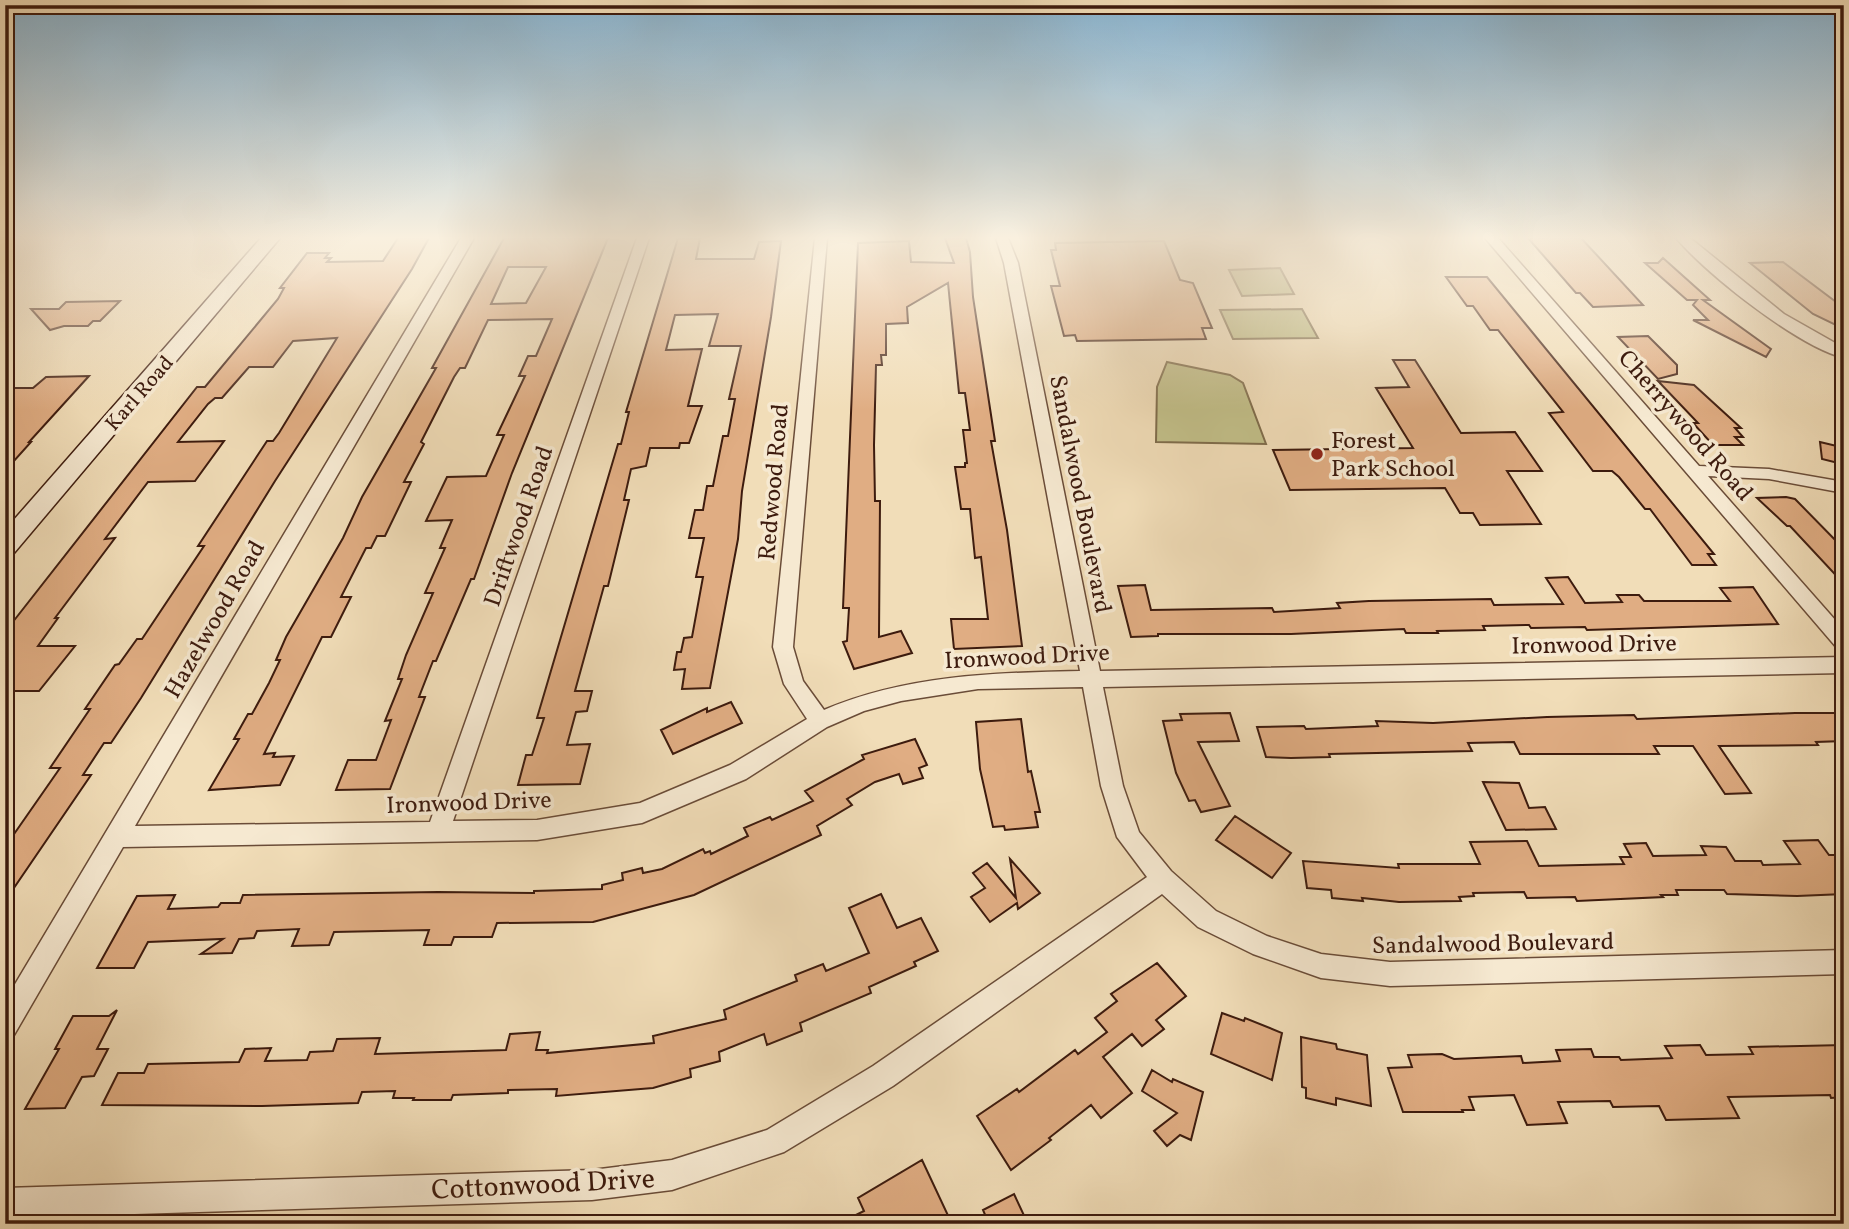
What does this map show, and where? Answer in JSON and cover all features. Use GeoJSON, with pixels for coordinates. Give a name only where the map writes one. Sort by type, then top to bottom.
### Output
{"type":"FeatureCollection","features":[{"type":"Feature","properties":{"kind":"main road","name":"Karl Road"},"geometry":{"type":"LineString","coordinates":[[5,547],[222,295]]}},
{"type":"Feature","properties":{"kind":"street","name":"Hazelwood Road"},"geometry":{"type":"LineString","coordinates":[[5,1026],[434,295]]}},
{"type":"Feature","properties":{"kind":"street","name":"Driftwood Road"},"geometry":{"type":"LineString","coordinates":[[439,830],[623,295]]}},
{"type":"Feature","properties":{"kind":"street","name":"Redwood Road"},"geometry":{"type":"LineString","coordinates":[[816,295],[783,647],[794,684],[820,721]]}},
{"type":"Feature","properties":{"kind":"street","name":"Sandalwood Boulevard"},"geometry":{"type":"LineString","coordinates":[[1017,295],[1112,786],[1129,837],[1163,879],[1207,919],[1262,946],[1321,966],[1390,974],[1844,962]]}},
{"type":"Feature","properties":{"kind":"street","name":"Cherrywood Road"},"geometry":{"type":"LineString","coordinates":[[1541,295],[1844,643]]}},
{"type":"Feature","properties":{"kind":"street"},"geometry":{"type":"LineString","coordinates":[[1747,295],[1790,324],[1844,354]]}},
{"type":"Feature","properties":{"kind":"street"},"geometry":{"type":"LineString","coordinates":[[1693,471],[1734,469],[1800,476],[1844,488]]}},
{"type":"Feature","properties":{"kind":"street","name":"Ironwood Drive"},"geometry":{"type":"LineString","coordinates":[[116,837],[537,830],[642,813],[737,772],[820,721],[859,704],[939,686],[978,681],[1844,665]]}},
{"type":"Feature","properties":{"kind":"street","name":"Cottonwood Drive"},"geometry":{"type":"LineString","coordinates":[[5,1203],[592,1185],[672,1175],[785,1136],[883,1076],[1163,879]]}},
{"type":"Feature","properties":{"kind":"shaded area"},"geometry":{"type":"Polygon","coordinates":[[[1302,309],[1318,338],[1233,339],[1220,310],[1302,309]]]}},
{"type":"Feature","properties":{"kind":"shaded area"},"geometry":{"type":"Polygon","coordinates":[[[1167,362],[1230,375],[1243,383],[1266,444],[1156,442],[1157,387],[1167,362]]]}},
{"type":"Feature","properties":{"kind":"building"},"geometry":{"type":"Polygon","coordinates":[[[280,295],[395,295],[275,481],[141,698],[111,743],[104,743],[83,775],[91,775],[5,901],[5,847],[60,768],[50,768],[90,709],[85,709],[115,665],[119,664],[137,639],[142,639],[204,546],[198,546],[267,441],[273,441],[279,433],[337,338],[293,341],[273,367],[249,367],[222,398],[215,398],[208,404],[178,442],[224,441],[195,481],[148,482],[105,539],[115,538],[55,618],[58,618],[38,646],[75,646],[39,691],[5,691],[5,632],[197,387],[205,387],[280,295]]]}},
{"type":"Feature","properties":{"kind":"building"},"geometry":{"type":"Polygon","coordinates":[[[472,295],[495,295],[491,304],[526,303],[530,295],[585,295],[512,473],[474,579],[471,579],[436,661],[433,661],[419,697],[425,697],[390,789],[336,790],[348,760],[376,760],[391,720],[385,721],[402,679],[398,679],[406,655],[433,593],[425,593],[445,548],[440,548],[452,520],[426,521],[447,477],[486,476],[504,435],[497,435],[525,376],[519,376],[528,356],[536,356],[552,319],[488,320],[465,368],[460,368],[454,377],[421,442],[424,444],[404,482],[411,482],[385,536],[377,536],[371,548],[366,548],[341,597],[351,597],[331,637],[322,637],[264,754],[275,753],[273,757],[294,756],[280,785],[209,790],[239,739],[234,739],[248,714],[252,714],[269,683],[280,660],[276,660],[286,637],[436,368],[432,368],[472,295]]]}},
{"type":"Feature","properties":{"kind":"building"},"geometry":{"type":"Polygon","coordinates":[[[661,295],[774,295],[742,491],[738,539],[710,688],[682,689],[685,669],[674,670],[677,652],[681,652],[684,638],[692,637],[703,577],[696,577],[704,538],[689,538],[695,510],[703,510],[707,486],[713,486],[723,436],[728,436],[735,399],[729,399],[741,346],[709,346],[718,314],[675,315],[666,350],[702,349],[688,406],[702,406],[689,443],[680,443],[679,448],[650,448],[646,466],[631,469],[624,500],[629,500],[608,586],[604,586],[575,691],[592,691],[587,711],[576,712],[567,745],[590,744],[580,784],[518,785],[526,755],[532,755],[544,718],[537,718],[618,444],[621,444],[629,412],[626,412],[661,295]]]}},
{"type":"Feature","properties":{"kind":"building"},"geometry":{"type":"Polygon","coordinates":[[[856,295],[927,295],[907,307],[908,323],[886,324],[886,355],[881,355],[882,365],[876,365],[874,445],[875,501],[880,501],[879,637],[901,631],[912,653],[854,669],[843,642],[847,641],[849,608],[843,608],[856,295]]]}},
{"type":"Feature","properties":{"kind":"building"},"geometry":{"type":"Polygon","coordinates":[[[949,295],[973,295],[995,441],[991,441],[1007,530],[1022,646],[954,649],[951,619],[988,619],[981,557],[975,558],[970,509],[961,509],[955,467],[965,467],[967,463],[963,430],[970,430],[965,393],[959,393],[949,295]]]}},
{"type":"Feature","properties":{"kind":"building"},"geometry":{"type":"Polygon","coordinates":[[[1053,295],[1198,295],[1212,328],[1202,328],[1206,339],[1077,341],[1075,335],[1064,336],[1053,295]]]}},
{"type":"Feature","properties":{"kind":"building"},"geometry":{"type":"Polygon","coordinates":[[[1459,295],[1502,295],[1714,554],[1708,554],[1716,565],[1692,565],[1650,509],[1645,509],[1619,477],[1612,471],[1593,471],[1549,413],[1563,412],[1498,330],[1490,330],[1473,306],[1467,306],[1459,295]]]}},
{"type":"Feature","properties":{"kind":"building"},"geometry":{"type":"Polygon","coordinates":[[[1582,295],[1634,295],[1643,305],[1593,307],[1582,295]]]}},
{"type":"Feature","properties":{"kind":"building"},"geometry":{"type":"Polygon","coordinates":[[[1682,295],[1705,295],[1710,300],[1703,300],[1771,349],[1766,357],[1693,320],[1708,320],[1693,305],[1697,300],[1687,300],[1682,295]]]}},
{"type":"Feature","properties":{"kind":"building"},"geometry":{"type":"Polygon","coordinates":[[[1790,295],[1827,295],[1844,308],[1844,329],[1813,314],[1790,295]]]}},
{"type":"Feature","properties":{"kind":"building"},"geometry":{"type":"Polygon","coordinates":[[[120,301],[100,321],[93,321],[88,326],[64,326],[50,330],[31,309],[59,309],[66,302],[120,301]]]}},
{"type":"Feature","properties":{"kind":"building"},"geometry":{"type":"Polygon","coordinates":[[[1648,336],[1677,365],[1677,374],[1658,379],[1618,337],[1648,336]]]}},
{"type":"Feature","properties":{"kind":"building"},"geometry":{"type":"Polygon","coordinates":[[[1393,360],[1415,360],[1461,433],[1515,432],[1542,471],[1507,471],[1541,524],[1480,525],[1473,513],[1460,513],[1445,488],[1290,490],[1273,450],[1413,448],[1376,388],[1409,387],[1393,360]]]}},
{"type":"Feature","properties":{"kind":"building"},"geometry":{"type":"Polygon","coordinates":[[[89,376],[5,471],[5,388],[33,388],[46,377],[89,376]]]}},
{"type":"Feature","properties":{"kind":"building"},"geometry":{"type":"Polygon","coordinates":[[[1658,381],[1694,385],[1741,428],[1735,428],[1743,437],[1735,437],[1743,445],[1713,445],[1693,423],[1698,423],[1658,381]]]}},
{"type":"Feature","properties":{"kind":"building"},"geometry":{"type":"Polygon","coordinates":[[[1820,442],[1841,447],[1842,464],[1822,459],[1820,442]]]}},
{"type":"Feature","properties":{"kind":"building"},"geometry":{"type":"Polygon","coordinates":[[[1757,498],[1795,499],[1844,549],[1844,584],[1790,526],[1757,498]]]}},
{"type":"Feature","properties":{"kind":"building"},"geometry":{"type":"Polygon","coordinates":[[[1568,577],[1585,603],[1622,602],[1617,595],[1639,595],[1644,601],[1730,601],[1720,588],[1753,587],[1778,624],[1587,630],[1585,627],[1531,628],[1529,625],[1483,626],[1485,630],[1437,631],[1438,633],[1406,633],[1404,629],[1291,634],[1158,634],[1131,637],[1118,586],[1145,585],[1151,610],[1272,608],[1274,612],[1340,608],[1337,603],[1369,601],[1491,599],[1494,605],[1563,604],[1546,578],[1568,577]]]}},
{"type":"Feature","properties":{"kind":"building"},"geometry":{"type":"Polygon","coordinates":[[[731,702],[742,723],[673,754],[661,730],[707,708],[707,712],[731,702]]]}},
{"type":"Feature","properties":{"kind":"building"},"geometry":{"type":"Polygon","coordinates":[[[1230,713],[1239,741],[1198,742],[1230,806],[1201,812],[1195,800],[1189,801],[1176,773],[1163,721],[1182,720],[1180,714],[1230,713]]]}},
{"type":"Feature","properties":{"kind":"building"},"geometry":{"type":"Polygon","coordinates":[[[1844,713],[1844,741],[1816,742],[1818,745],[1719,746],[1751,793],[1725,794],[1693,746],[1654,746],[1659,754],[1520,754],[1514,742],[1468,743],[1472,751],[1266,757],[1257,727],[1304,726],[1306,729],[1378,726],[1376,721],[1433,723],[1547,717],[1634,715],[1637,719],[1844,713]]]}},
{"type":"Feature","properties":{"kind":"building"},"geometry":{"type":"Polygon","coordinates":[[[1021,719],[1028,772],[1031,771],[1040,812],[1035,812],[1038,827],[1005,830],[1004,826],[993,827],[980,769],[976,722],[1021,719]]]}},
{"type":"Feature","properties":{"kind":"building"},"geometry":{"type":"Polygon","coordinates":[[[915,739],[927,765],[919,768],[923,778],[903,784],[899,774],[875,782],[847,799],[852,805],[817,826],[821,835],[694,895],[593,922],[497,923],[492,937],[454,937],[451,945],[424,945],[429,930],[334,932],[329,945],[292,946],[299,929],[257,931],[254,938],[239,939],[232,953],[201,954],[223,939],[148,942],[134,968],[97,968],[137,896],[175,895],[168,909],[218,907],[221,903],[240,903],[243,895],[534,893],[602,889],[602,885],[623,880],[622,873],[642,868],[643,873],[662,869],[703,849],[705,853],[710,851],[711,854],[748,836],[744,828],[770,817],[772,820],[813,801],[805,791],[864,759],[862,755],[915,739]]]}},
{"type":"Feature","properties":{"kind":"building"},"geometry":{"type":"Polygon","coordinates":[[[1483,782],[1519,783],[1529,808],[1545,807],[1556,829],[1506,830],[1483,782]]]}},
{"type":"Feature","properties":{"kind":"building"},"geometry":{"type":"Polygon","coordinates":[[[1235,816],[1291,853],[1272,878],[1216,840],[1235,816]]]}},
{"type":"Feature","properties":{"kind":"building"},"geometry":{"type":"Polygon","coordinates":[[[1818,840],[1829,855],[1844,855],[1844,894],[1797,896],[1727,894],[1724,890],[1676,890],[1678,895],[1661,895],[1663,897],[1577,901],[1575,897],[1527,898],[1524,892],[1473,893],[1474,896],[1459,897],[1461,901],[1399,902],[1362,898],[1363,901],[1332,898],[1331,890],[1307,888],[1303,861],[1399,868],[1398,864],[1480,864],[1470,842],[1527,841],[1539,866],[1624,864],[1620,857],[1631,857],[1624,844],[1646,843],[1653,856],[1706,855],[1701,846],[1726,847],[1735,861],[1761,861],[1763,865],[1800,864],[1784,841],[1818,840]]]}},
{"type":"Feature","properties":{"kind":"building"},"geometry":{"type":"Polygon","coordinates":[[[1010,859],[1040,893],[1018,909],[1017,903],[990,922],[971,897],[985,888],[973,873],[987,863],[1016,898],[1010,859]]]}},
{"type":"Feature","properties":{"kind":"building"},"geometry":{"type":"Polygon","coordinates":[[[881,894],[897,928],[921,918],[938,951],[914,962],[916,966],[869,987],[871,993],[800,1023],[802,1031],[767,1045],[764,1034],[719,1052],[720,1061],[690,1069],[691,1077],[653,1088],[556,1096],[557,1089],[508,1090],[508,1093],[453,1095],[451,1100],[393,1098],[395,1091],[362,1092],[358,1103],[262,1106],[102,1105],[118,1073],[144,1073],[148,1064],[239,1062],[245,1049],[271,1048],[265,1061],[307,1060],[310,1052],[333,1051],[337,1039],[380,1038],[375,1054],[506,1050],[510,1034],[540,1032],[536,1050],[548,1050],[547,1053],[654,1043],[653,1036],[726,1019],[724,1010],[797,981],[795,975],[823,964],[826,971],[869,953],[849,908],[881,894]]]}},
{"type":"Feature","properties":{"kind":"building"},"geometry":{"type":"Polygon","coordinates":[[[1157,963],[1186,996],[1156,1020],[1164,1029],[1142,1046],[1132,1034],[1103,1057],[1132,1093],[1101,1118],[1091,1105],[1011,1170],[977,1116],[1017,1089],[1019,1092],[1075,1050],[1078,1054],[1107,1032],[1095,1018],[1117,1001],[1111,994],[1157,963]]]}},
{"type":"Feature","properties":{"kind":"building"},"geometry":{"type":"Polygon","coordinates":[[[117,1010],[97,1049],[108,1049],[94,1076],[82,1077],[65,1108],[25,1109],[59,1049],[55,1049],[73,1016],[109,1016],[117,1010]]]}},
{"type":"Feature","properties":{"kind":"building"},"geometry":{"type":"Polygon","coordinates":[[[1222,1013],[1244,1021],[1245,1018],[1282,1033],[1272,1080],[1211,1054],[1222,1013]]]}},
{"type":"Feature","properties":{"kind":"building"},"geometry":{"type":"Polygon","coordinates":[[[1301,1037],[1336,1044],[1337,1049],[1367,1055],[1371,1106],[1336,1098],[1336,1105],[1306,1098],[1306,1088],[1302,1087],[1301,1037]]]}},
{"type":"Feature","properties":{"kind":"building"},"geometry":{"type":"Polygon","coordinates":[[[1700,1045],[1706,1055],[1753,1054],[1749,1047],[1844,1045],[1844,1097],[1728,1097],[1739,1118],[1666,1120],[1659,1106],[1613,1107],[1610,1101],[1558,1102],[1567,1123],[1527,1125],[1514,1095],[1469,1097],[1474,1110],[1462,1110],[1463,1112],[1403,1112],[1388,1068],[1412,1067],[1408,1055],[1442,1054],[1454,1059],[1521,1056],[1523,1063],[1560,1061],[1556,1050],[1591,1049],[1594,1057],[1619,1057],[1621,1060],[1672,1058],[1665,1046],[1700,1045]]]}},
{"type":"Feature","properties":{"kind":"building"},"geometry":{"type":"Polygon","coordinates":[[[1152,1070],[1172,1082],[1173,1079],[1203,1092],[1191,1140],[1180,1135],[1167,1146],[1154,1131],[1177,1113],[1142,1091],[1152,1070]]]}},
{"type":"Feature","properties":{"kind":"building"},"geometry":{"type":"Polygon","coordinates":[[[922,1160],[952,1224],[838,1224],[864,1211],[858,1198],[922,1160]]]}},
{"type":"Feature","properties":{"kind":"building"},"geometry":{"type":"Polygon","coordinates":[[[1014,1194],[1028,1224],[989,1224],[983,1210],[1014,1194]]]}},
{"type":"Feature","properties":{"kind":"place","name":"Forest Park School"},"geometry":{"type":"Point","coordinates":[1317,454]}}]}
